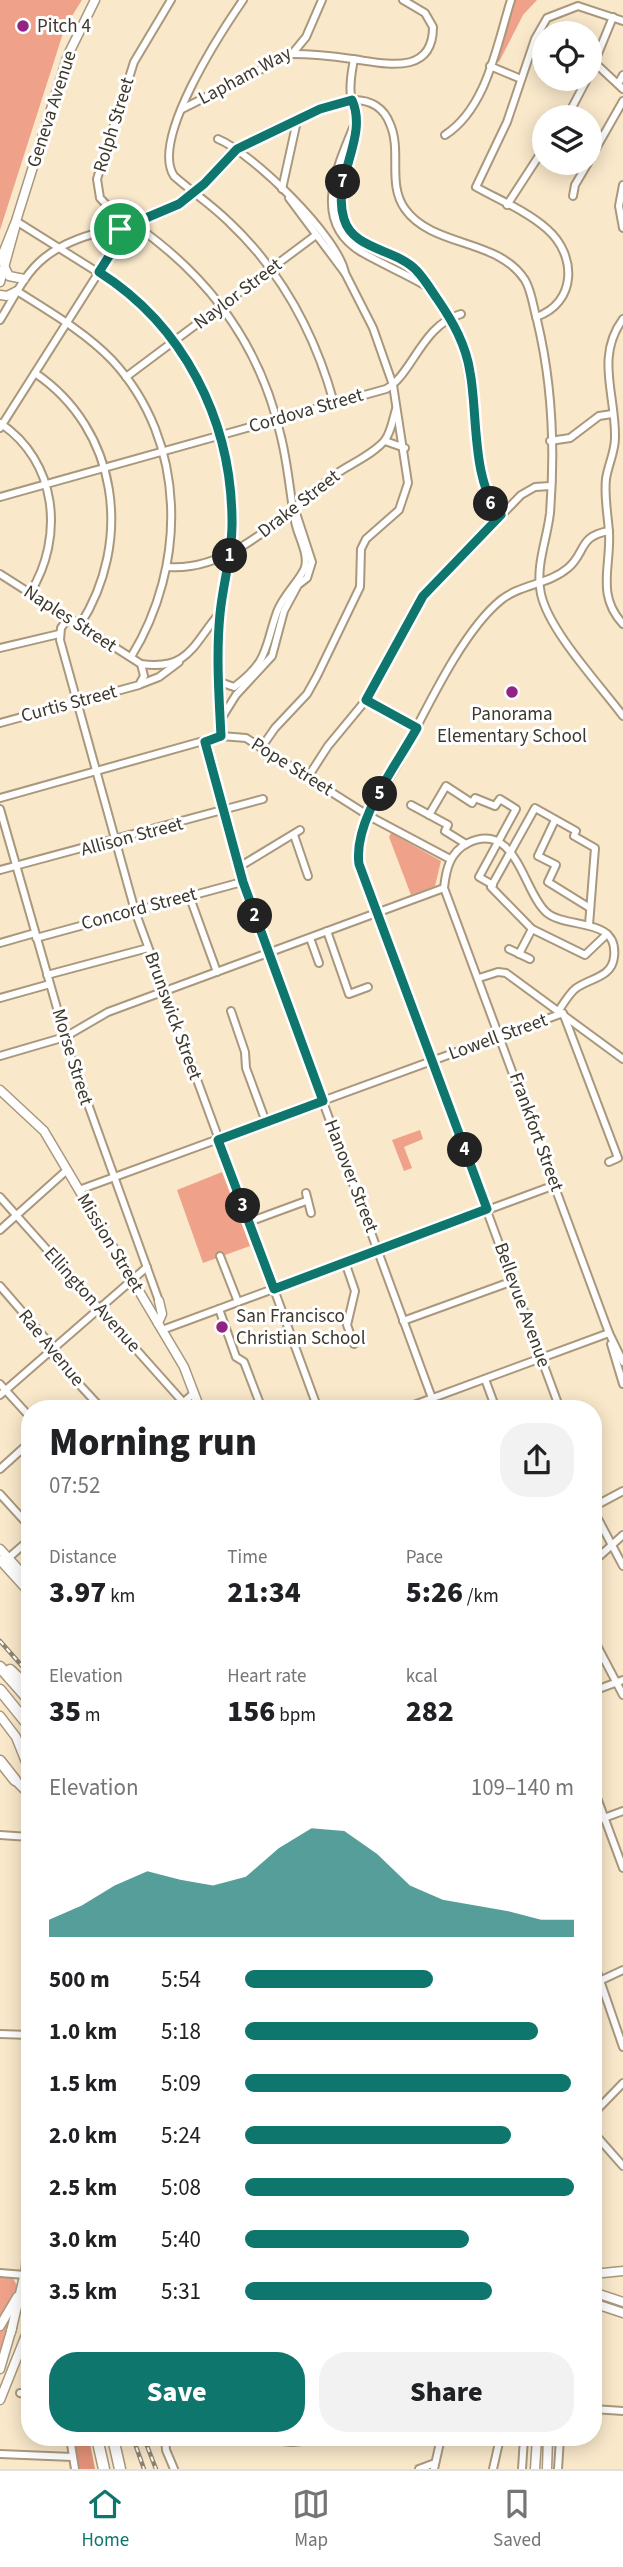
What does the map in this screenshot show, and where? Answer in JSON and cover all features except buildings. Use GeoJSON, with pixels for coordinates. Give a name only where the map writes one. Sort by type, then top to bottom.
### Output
{"type":"FeatureCollection","features":[{"type":"Feature","properties":{"kind":"highway"},"geometry":{"type":"LineString","coordinates":[[0,1661],[21,1681]]}},
{"type":"Feature","properties":{"kind":"highway"},"geometry":{"type":"LineString","coordinates":[[0,1667],[21,1691]]}},
{"type":"Feature","properties":{"kind":"highway"},"geometry":{"type":"LineString","coordinates":[[0,1690],[21,1716]]}},
{"type":"Feature","properties":{"kind":"highway"},"geometry":{"type":"LineString","coordinates":[[0,1763],[15,1780]]}},
{"type":"Feature","properties":{"kind":"highway"},"geometry":{"type":"LineString","coordinates":[[99,2446],[104,2469]]}},
{"type":"Feature","properties":{"kind":"highway"},"geometry":{"type":"LineString","coordinates":[[115,2446],[120,2469]]}},
{"type":"Feature","properties":{"kind":"main road","name":"Geneva Avenue"},"geometry":{"type":"LineString","coordinates":[[0,282],[2,264],[68,55],[95,0]]}},
{"type":"Feature","properties":{"kind":"main road"},"geometry":{"type":"LineString","coordinates":[[2,264],[9,276],[24,279]]}},
{"type":"Feature","properties":{"kind":"main road"},"geometry":{"type":"LineString","coordinates":[[0,295],[7,296],[17,291]]}},
{"type":"Feature","properties":{"kind":"main road","name":"Mission Street"},"geometry":{"type":"LineString","coordinates":[[0,1090],[44,1131],[184,1367],[197,1400]]}},
{"type":"Feature","properties":{"kind":"main road"},"geometry":{"type":"LineString","coordinates":[[159,1301],[162,1314],[160,1327]]}},
{"type":"Feature","properties":{"kind":"main road"},"geometry":{"type":"LineString","coordinates":[[0,1549],[3,1561],[21,1582]]}},
{"type":"Feature","properties":{"kind":"main road"},"geometry":{"type":"LineString","coordinates":[[3,1561],[21,1575]]}},
{"type":"Feature","properties":{"kind":"main road"},"geometry":{"type":"LineString","coordinates":[[0,1716],[16,1737],[21,1750]]}},
{"type":"Feature","properties":{"kind":"main road"},"geometry":{"type":"LineString","coordinates":[[15,1780],[21,1786]]}},
{"type":"Feature","properties":{"kind":"main road"},"geometry":{"type":"LineString","coordinates":[[602,2273],[623,2271]]}},
{"type":"Feature","properties":{"kind":"main road"},"geometry":{"type":"LineString","coordinates":[[0,2326],[11,2311],[21,2285]]}},
{"type":"Feature","properties":{"kind":"main road"},"geometry":{"type":"LineString","coordinates":[[1,2363],[21,2291]]}},
{"type":"Feature","properties":{"kind":"main road"},"geometry":{"type":"LineString","coordinates":[[602,2295],[623,2302]]}},
{"type":"Feature","properties":{"kind":"main road"},"geometry":{"type":"LineString","coordinates":[[602,2306],[623,2313]]}},
{"type":"Feature","properties":{"kind":"main road"},"geometry":{"type":"LineString","coordinates":[[11,2332],[21,2310]]}},
{"type":"Feature","properties":{"kind":"main road"},"geometry":{"type":"LineString","coordinates":[[1,2363],[21,2342]]}},
{"type":"Feature","properties":{"kind":"main road"},"geometry":{"type":"LineString","coordinates":[[0,2400],[21,2349]]}},
{"type":"Feature","properties":{"kind":"main road"},"geometry":{"type":"LineString","coordinates":[[536,2469],[537,2446]]}},
{"type":"Feature","properties":{"kind":"main road"},"geometry":{"type":"LineString","coordinates":[[547,2469],[548,2446]]}},
{"type":"Feature","properties":{"kind":"street","name":"Rolph Street"},"geometry":{"type":"LineString","coordinates":[[120,229],[117,212],[100,198],[97,179],[134,62],[171,0]]}},
{"type":"Feature","properties":{"kind":"street"},"geometry":{"type":"LineString","coordinates":[[243,0],[195,77],[182,109],[169,153],[169,165],[174,176],[229,221],[271,269],[310,335],[334,403]]}},
{"type":"Feature","properties":{"kind":"street","name":"Lapham Way"},"geometry":{"type":"LineString","coordinates":[[182,109],[292,54],[306,37],[322,0]]}},
{"type":"Feature","properties":{"kind":"street"},"geometry":{"type":"LineString","coordinates":[[292,54],[354,59],[394,66],[413,62],[423,54],[431,40],[433,27],[425,13],[403,0]]}},
{"type":"Feature","properties":{"kind":"street"},"geometry":{"type":"LineString","coordinates":[[444,135],[459,123],[469,108],[490,66],[511,0]]}},
{"type":"Feature","properties":{"kind":"street"},"geometry":{"type":"LineString","coordinates":[[536,317],[552,311],[562,301],[567,287],[567,271],[559,247],[548,229],[476,187],[507,122],[535,39],[547,18],[578,6],[623,21]]}},
{"type":"Feature","properties":{"kind":"street"},"geometry":{"type":"LineString","coordinates":[[602,43],[613,17]]}},
{"type":"Feature","properties":{"kind":"street"},"geometry":{"type":"LineString","coordinates":[[354,59],[352,100],[357,112],[341,192],[344,220],[348,229],[367,244],[415,269],[449,317],[465,350],[471,374],[472,402],[486,489],[492,506],[501,515]]}},
{"type":"Feature","properties":{"kind":"street"},"geometry":{"type":"LineString","coordinates":[[490,66],[520,79]]}},
{"type":"Feature","properties":{"kind":"street"},"geometry":{"type":"LineString","coordinates":[[602,70],[620,87],[623,75]]}},
{"type":"Feature","properties":{"kind":"street"},"geometry":{"type":"LineString","coordinates":[[0,320],[24,279],[59,247],[135,225],[170,209],[195,192],[237,149],[297,121],[352,100],[375,104],[389,121],[396,144],[395,183],[408,213],[426,226],[496,255],[517,271],[529,289],[548,368],[550,486],[540,583],[544,604],[554,624],[623,716]]}},
{"type":"Feature","properties":{"kind":"street"},"geometry":{"type":"LineString","coordinates":[[602,138],[623,102]]}},
{"type":"Feature","properties":{"kind":"street"},"geometry":{"type":"LineString","coordinates":[[357,112],[335,179],[333,210],[337,232],[364,254],[429,288]]}},
{"type":"Feature","properties":{"kind":"street"},"geometry":{"type":"LineString","coordinates":[[282,189],[297,121]]}},
{"type":"Feature","properties":{"kind":"street"},"geometry":{"type":"LineString","coordinates":[[218,139],[237,149],[282,189],[345,273],[367,314],[393,385],[409,470],[406,496],[399,510],[366,539],[361,549],[360,587],[352,608],[307,694],[275,728],[261,748]]}},
{"type":"Feature","properties":{"kind":"street"},"geometry":{"type":"LineString","coordinates":[[507,205],[532,166]]}},
{"type":"Feature","properties":{"kind":"street"},"geometry":{"type":"LineString","coordinates":[[573,196],[581,175]]}},
{"type":"Feature","properties":{"kind":"street"},"geometry":{"type":"LineString","coordinates":[[623,185],[619,206],[623,228]]}},
{"type":"Feature","properties":{"kind":"street"},"geometry":{"type":"LineString","coordinates":[[289,198],[321,232],[342,262],[345,273]]}},
{"type":"Feature","properties":{"kind":"street"},"geometry":{"type":"LineString","coordinates":[[0,798],[221,736],[220,612],[231,551],[230,484],[219,436],[202,386],[174,341],[139,303],[99,272],[16,221]]}},
{"type":"Feature","properties":{"kind":"street"},"geometry":{"type":"LineString","coordinates":[[135,225],[180,259],[222,306],[256,362],[277,419],[295,508],[305,568],[282,601],[267,653],[250,675],[234,687],[220,682]]}},
{"type":"Feature","properties":{"kind":"street"},"geometry":{"type":"LineString","coordinates":[[30,593],[40,575],[50,544],[51,512],[45,484],[31,450],[1,425],[118,242],[120,229]]}},
{"type":"Feature","properties":{"kind":"street","name":"Naylor Street"},"geometry":{"type":"LineString","coordinates":[[126,377],[316,235]]}},
{"type":"Feature","properties":{"kind":"street"},"geometry":{"type":"LineString","coordinates":[[17,291],[101,349],[126,377],[144,405],[162,451],[172,508],[168,567],[155,613],[131,657]]}},
{"type":"Feature","properties":{"kind":"street"},"geometry":{"type":"LineString","coordinates":[[393,385],[412,356],[449,317],[461,314]]}},
{"type":"Feature","properties":{"kind":"street"},"geometry":{"type":"LineString","coordinates":[[623,319],[608,347],[615,441],[605,486],[609,531],[606,592],[612,610],[623,624]]}},
{"type":"Feature","properties":{"kind":"street"},"geometry":{"type":"LineString","coordinates":[[34,373],[59,392],[78,413],[93,439],[104,468],[112,506],[110,549],[99,590],[80,625]]}},
{"type":"Feature","properties":{"kind":"street","name":"Cordova Street"},"geometry":{"type":"LineString","coordinates":[[0,497],[393,385]]}},
{"type":"Feature","properties":{"kind":"street"},"geometry":{"type":"LineString","coordinates":[[396,407],[385,441],[405,448]]}},
{"type":"Feature","properties":{"kind":"street"},"geometry":{"type":"LineString","coordinates":[[550,441],[570,438],[599,416],[612,414]]}},
{"type":"Feature","properties":{"kind":"street","name":"Drake Street"},"geometry":{"type":"LineString","coordinates":[[168,567],[195,563],[231,551],[265,532],[326,482],[385,441]]}},
{"type":"Feature","properties":{"kind":"street"},"geometry":{"type":"LineString","coordinates":[[309,777],[328,746],[366,700],[423,596],[527,490],[550,486]]}},
{"type":"Feature","properties":{"kind":"street"},"geometry":{"type":"LineString","coordinates":[[220,720],[236,695],[272,656],[290,597],[311,570],[312,562],[295,508]]}},
{"type":"Feature","properties":{"kind":"street","name":"Bellevue Avenue"},"geometry":{"type":"LineString","coordinates":[[557,1400],[377,913],[358,852],[361,830],[462,649],[483,618],[519,588],[540,583],[570,567],[582,544],[596,534],[609,531]]}},
{"type":"Feature","properties":{"kind":"street","name":"Naples Street"},"geometry":{"type":"LineString","coordinates":[[0,574],[141,664]]}},
{"type":"Feature","properties":{"kind":"street","name":"Curtis Street"},"geometry":{"type":"LineString","coordinates":[[0,723],[139,685],[159,677],[188,655],[220,612]]}},
{"type":"Feature","properties":{"kind":"street"},"geometry":{"type":"LineString","coordinates":[[0,648],[59,634],[69,617]]}},
{"type":"Feature","properties":{"kind":"street","name":"Brunswick Street"},"geometry":{"type":"LineString","coordinates":[[59,634],[135,911],[315,1400]]}},
{"type":"Feature","properties":{"kind":"street"},"geometry":{"type":"LineString","coordinates":[[141,664],[159,665],[180,661]]}},
{"type":"Feature","properties":{"kind":"street","name":"Curtis Street"},"geometry":{"type":"LineString","coordinates":[[139,685],[144,676],[141,664]]}},
{"type":"Feature","properties":{"kind":"street"},"geometry":{"type":"LineString","coordinates":[[366,700],[417,728]]}},
{"type":"Feature","properties":{"kind":"street","name":"Pope Street"},"geometry":{"type":"LineString","coordinates":[[221,736],[246,738],[369,816],[450,859]]}},
{"type":"Feature","properties":{"kind":"street","name":"Hanover Street"},"geometry":{"type":"LineString","coordinates":[[205,742],[243,882],[432,1398]]}},
{"type":"Feature","properties":{"kind":"street"},"geometry":{"type":"LineString","coordinates":[[429,815],[446,786],[472,803],[475,798],[495,806],[499,799],[516,809],[479,877],[493,885]]}},
{"type":"Feature","properties":{"kind":"street","name":"Allison Street"},"geometry":{"type":"LineString","coordinates":[[0,870],[116,841],[263,799]]}},
{"type":"Feature","properties":{"kind":"street"},"geometry":{"type":"LineString","coordinates":[[411,805],[448,825],[445,831],[466,844]]}},
{"type":"Feature","properties":{"kind":"street"},"geometry":{"type":"LineString","coordinates":[[589,925],[595,848],[574,836],[576,831],[535,808],[491,887],[533,929],[586,956],[607,934]]}},
{"type":"Feature","properties":{"kind":"street","name":"Morse Street"},"geometry":{"type":"LineString","coordinates":[[0,809],[65,1037],[113,1179],[159,1301]]}},
{"type":"Feature","properties":{"kind":"street"},"geometry":{"type":"LineString","coordinates":[[555,820],[538,856],[556,865],[548,882],[590,908]]}},
{"type":"Feature","properties":{"kind":"street"},"geometry":{"type":"LineString","coordinates":[[239,867],[300,830]]}},
{"type":"Feature","properties":{"kind":"street"},"geometry":{"type":"LineString","coordinates":[[294,835],[307,876]]}},
{"type":"Feature","properties":{"kind":"street"},"geometry":{"type":"LineString","coordinates":[[0,1056],[65,1037],[108,1012],[444,888],[450,859],[466,844],[485,839],[499,842],[511,854],[545,911],[561,922],[589,925],[607,934],[614,957],[610,970],[573,990],[561,1011]]}},
{"type":"Feature","properties":{"kind":"street","name":"Concord Street"},"geometry":{"type":"LineString","coordinates":[[0,943],[243,882]]}},
{"type":"Feature","properties":{"kind":"street","name":"Frankfort Street"},"geometry":{"type":"LineString","coordinates":[[444,888],[610,1336],[623,1384]]}},
{"type":"Feature","properties":{"kind":"street"},"geometry":{"type":"LineString","coordinates":[[189,895],[217,972]]}},
{"type":"Feature","properties":{"kind":"street"},"geometry":{"type":"LineString","coordinates":[[519,954],[533,929]]}},
{"type":"Feature","properties":{"kind":"street"},"geometry":{"type":"LineString","coordinates":[[327,931],[349,994],[369,988]]}},
{"type":"Feature","properties":{"kind":"street"},"geometry":{"type":"LineString","coordinates":[[310,938],[319,963]]}},
{"type":"Feature","properties":{"kind":"street"},"geometry":{"type":"LineString","coordinates":[[47,975],[148,948]]}},
{"type":"Feature","properties":{"kind":"street"},"geometry":{"type":"LineString","coordinates":[[509,949],[530,959]]}},
{"type":"Feature","properties":{"kind":"street"},"geometry":{"type":"LineString","coordinates":[[479,978],[506,973],[623,1059]]}},
{"type":"Feature","properties":{"kind":"street"},"geometry":{"type":"LineString","coordinates":[[0,998],[50,984]]}},
{"type":"Feature","properties":{"kind":"street"},"geometry":{"type":"LineString","coordinates":[[231,1011],[245,1052],[246,1068],[266,1122]]}},
{"type":"Feature","properties":{"kind":"street"},"geometry":{"type":"LineString","coordinates":[[561,1011],[618,1158],[609,1162]]}},
{"type":"Feature","properties":{"kind":"street","name":"Lowell Street"},"geometry":{"type":"LineString","coordinates":[[79,1191],[561,1011]]}},
{"type":"Feature","properties":{"kind":"street"},"geometry":{"type":"LineString","coordinates":[[0,1230],[67,1170]]}},
{"type":"Feature","properties":{"kind":"street"},"geometry":{"type":"LineString","coordinates":[[160,1327],[219,1309],[555,1185]]}},
{"type":"Feature","properties":{"kind":"street","name":"Ellington Avenue"},"geometry":{"type":"LineString","coordinates":[[0,1197],[181,1400]]}},
{"type":"Feature","properties":{"kind":"street"},"geometry":{"type":"LineString","coordinates":[[249,1222],[306,1197],[311,1213]]}},
{"type":"Feature","properties":{"kind":"street"},"geometry":{"type":"LineString","coordinates":[[220,1256],[238,1302]]}},
{"type":"Feature","properties":{"kind":"street"},"geometry":{"type":"LineString","coordinates":[[345,1262],[355,1291],[347,1325],[354,1344]]}},
{"type":"Feature","properties":{"kind":"street"},"geometry":{"type":"LineString","coordinates":[[21,1409],[2,1390],[54,1350],[147,1267]]}},
{"type":"Feature","properties":{"kind":"street"},"geometry":{"type":"LineString","coordinates":[[404,1321],[513,1281]]}},
{"type":"Feature","properties":{"kind":"street","name":"Rae Avenue"},"geometry":{"type":"LineString","coordinates":[[0,1286],[54,1350],[54,1357],[94,1400]]}},
{"type":"Feature","properties":{"kind":"street"},"geometry":{"type":"LineString","coordinates":[[219,1309],[236,1357],[244,1362],[259,1400]]}},
{"type":"Feature","properties":{"kind":"street"},"geometry":{"type":"LineString","coordinates":[[427,1400],[610,1336]]}},
{"type":"Feature","properties":{"kind":"street","name":"Frankfort Street"},"geometry":{"type":"LineString","coordinates":[[610,1336],[623,1362]]}},
{"type":"Feature","properties":{"kind":"street"},"geometry":{"type":"LineString","coordinates":[[485,1379],[493,1400]]}},
{"type":"Feature","properties":{"kind":"street"},"geometry":{"type":"LineString","coordinates":[[185,1400],[194,1393]]}},
{"type":"Feature","properties":{"kind":"street"},"geometry":{"type":"LineString","coordinates":[[0,1469],[21,1450]]}},
{"type":"Feature","properties":{"kind":"street"},"geometry":{"type":"LineString","coordinates":[[602,1501],[623,1491]]}},
{"type":"Feature","properties":{"kind":"street"},"geometry":{"type":"LineString","coordinates":[[0,1494],[21,1517]]}},
{"type":"Feature","properties":{"kind":"street"},"geometry":{"type":"LineString","coordinates":[[602,1523],[623,1566]]}},
{"type":"Feature","properties":{"kind":"street"},"geometry":{"type":"LineString","coordinates":[[602,1554],[623,1535]]}},
{"type":"Feature","properties":{"kind":"street"},"geometry":{"type":"LineString","coordinates":[[3,1561],[21,1546]]}},
{"type":"Feature","properties":{"kind":"street"},"geometry":{"type":"LineString","coordinates":[[602,1652],[621,1681],[623,1695]]}},
{"type":"Feature","properties":{"kind":"street"},"geometry":{"type":"LineString","coordinates":[[602,1688],[621,1681]]}},
{"type":"Feature","properties":{"kind":"street"},"geometry":{"type":"LineString","coordinates":[[602,1811],[623,1868]]}},
{"type":"Feature","properties":{"kind":"street"},"geometry":{"type":"LineString","coordinates":[[602,1820],[623,1811]]}},
{"type":"Feature","properties":{"kind":"street"},"geometry":{"type":"LineString","coordinates":[[0,1835],[21,1836]]}},
{"type":"Feature","properties":{"kind":"street"},"geometry":{"type":"LineString","coordinates":[[602,1980],[623,1970]]}},
{"type":"Feature","properties":{"kind":"street"},"geometry":{"type":"LineString","coordinates":[[602,1984],[623,2047]]}},
{"type":"Feature","properties":{"kind":"street"},"geometry":{"type":"LineString","coordinates":[[0,2034],[21,2035]]}},
{"type":"Feature","properties":{"kind":"street"},"geometry":{"type":"LineString","coordinates":[[602,2105],[623,2083]]}},
{"type":"Feature","properties":{"kind":"street"},"geometry":{"type":"LineString","coordinates":[[602,2142],[623,2166]]}},
{"type":"Feature","properties":{"kind":"street"},"geometry":{"type":"LineString","coordinates":[[0,2273],[21,2275]]}},
{"type":"Feature","properties":{"kind":"street"},"geometry":{"type":"LineString","coordinates":[[602,2410],[623,2411]]}},
{"type":"Feature","properties":{"kind":"street"},"geometry":{"type":"LineString","coordinates":[[71,2446],[75,2469]]}},
{"type":"Feature","properties":{"kind":"street"},"geometry":{"type":"LineString","coordinates":[[167,2446],[174,2469]]}},
{"type":"Feature","properties":{"kind":"street"},"geometry":{"type":"LineString","coordinates":[[419,2469],[434,2466],[439,2446]]}},
{"type":"Feature","properties":{"kind":"street"},"geometry":{"type":"LineString","coordinates":[[493,2469],[498,2446]]}},
{"type":"Feature","properties":{"kind":"street"},"geometry":{"type":"LineString","coordinates":[[522,2469],[523,2446]]}},
{"type":"Feature","properties":{"kind":"street"},"geometry":{"type":"LineString","coordinates":[[558,2469],[559,2446]]}},
{"type":"Feature","properties":{"kind":"street"},"geometry":{"type":"LineString","coordinates":[[0,2454],[73,2457]]}},
{"type":"Feature","properties":{"kind":"shaded area"},"geometry":{"type":"Polygon","coordinates":[[[0,0],[82,0],[65,27],[0,230],[0,0]]]}},
{"type":"Feature","properties":{"kind":"shaded area"},"geometry":{"type":"Polygon","coordinates":[[[514,0],[537,0],[523,15],[499,62],[494,59],[514,0]]]}},
{"type":"Feature","properties":{"kind":"shaded area"},"geometry":{"type":"Polygon","coordinates":[[[391,833],[441,861],[435,886],[411,895],[389,837],[391,833]]]}},
{"type":"Feature","properties":{"kind":"shaded area"},"geometry":{"type":"Polygon","coordinates":[[[420,1130],[423,1139],[404,1147],[412,1168],[404,1171],[392,1140],[420,1130]]]}},
{"type":"Feature","properties":{"kind":"shaded area"},"geometry":{"type":"Polygon","coordinates":[[[222,1172],[250,1246],[203,1263],[177,1190],[222,1172]]]}},
{"type":"Feature","properties":{"kind":"shaded area"},"geometry":{"type":"Polygon","coordinates":[[[0,2277],[13,2278],[17,2286],[0,2353],[0,2277]]]}},
{"type":"Feature","properties":{"kind":"shaded area"},"geometry":{"type":"Polygon","coordinates":[[[74,2446],[91,2446],[95,2469],[78,2469],[74,2446]]]}},
{"type":"Feature","properties":{"kind":"railway"},"geometry":{"type":"LineString","coordinates":[[0,1641],[21,1665]]}},
{"type":"Feature","properties":{"kind":"railway"},"geometry":{"type":"LineString","coordinates":[[136,2446],[144,2469]]}},
{"type":"Feature","properties":{"kind":"railway"},"geometry":{"type":"LineString","coordinates":[[147,2446],[156,2469]]}},
{"type":"Feature","properties":{"kind":"place","name":"Pitch 4"},"geometry":{"type":"Point","coordinates":[23,26]}},
{"type":"Feature","properties":{"kind":"place","name":"Panorama Elementary School"},"geometry":{"type":"Point","coordinates":[512,692]}},
{"type":"Feature","properties":{"kind":"place","name":"San Francisco Christian School"},"geometry":{"type":"Point","coordinates":[222,1327]}},
{"type":"Feature","properties":{"kind":"route"},"geometry":{"type":"LineString","coordinates":[[352,100],[357,112],[356,127],[341,192],[344,220],[348,229],[367,244],[415,269],[454,324],[471,374],[472,402],[486,489],[492,506],[501,515],[423,596],[366,700],[417,728],[361,830],[358,841],[359,864],[487,1209],[274,1289],[218,1140],[323,1101],[243,882],[205,742],[221,736],[219,621],[232,540],[230,484],[225,460],[207,398],[183,352],[148,311],[99,272],[118,242],[120,229],[135,225],[179,204],[204,184],[237,149],[320,109],[352,100]]}}]}
